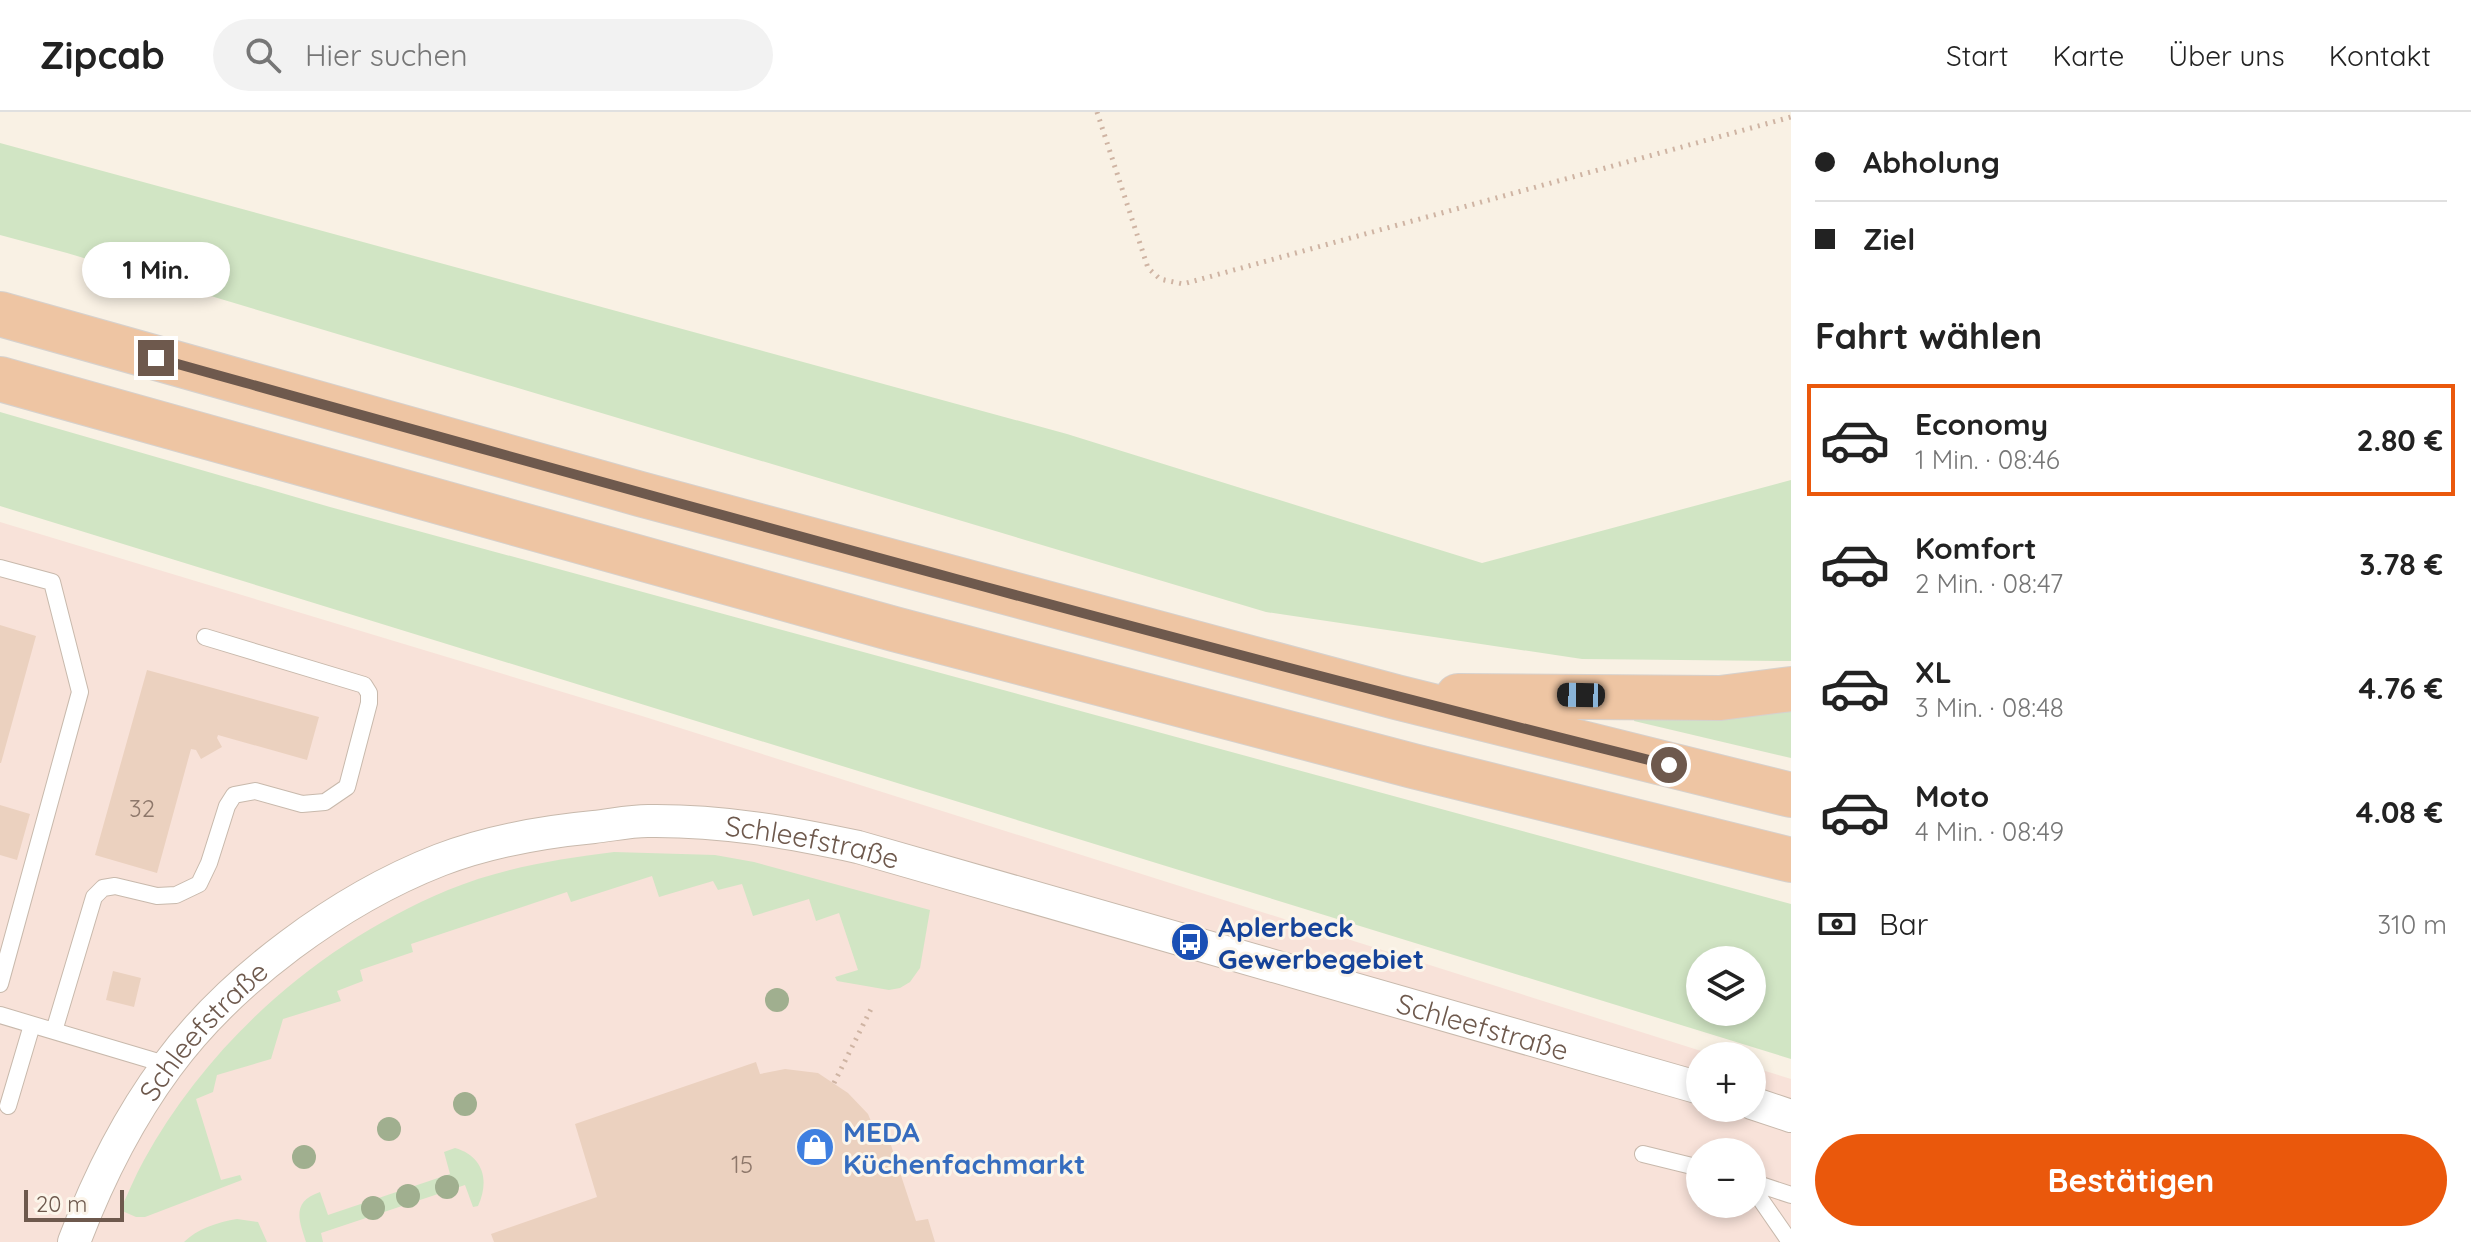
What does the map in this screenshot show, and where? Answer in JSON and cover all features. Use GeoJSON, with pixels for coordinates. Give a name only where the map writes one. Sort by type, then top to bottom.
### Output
{"type":"FeatureCollection","features":[{"type":"Feature","properties":{"kind":"highway"},"geometry":{"type":"LineString","coordinates":[[0,314],[640,494],[1396,697],[1791,795]]}},
{"type":"Feature","properties":{"kind":"highway"},"geometry":{"type":"LineString","coordinates":[[0,379],[924,637],[1413,766],[1791,860]]}},
{"type":"Feature","properties":{"kind":"highway"},"geometry":{"type":"LineString","coordinates":[[1396,697],[1554,695],[1720,698],[1791,689]]}},
{"type":"Feature","properties":{"kind":"street","name":"Schleefstraße"},"geometry":{"type":"LineString","coordinates":[[74,1242],[111,1159],[168,1065],[244,983],[285,948],[386,886],[440,860],[536,833],[646,821],[720,823],[771,829],[858,847],[1686,1084]]}},
{"type":"Feature","properties":{"kind":"street"},"geometry":{"type":"LineString","coordinates":[[1766,1108],[1791,1116]]}},
{"type":"Feature","properties":{"kind":"lane"},"geometry":{"type":"LineString","coordinates":[[0,568],[52,582],[80,692],[0,984]]}},
{"type":"Feature","properties":{"kind":"lane"},"geometry":{"type":"LineString","coordinates":[[54,1031],[94,897],[103,888],[115,886],[157,896],[176,895],[199,884],[227,806],[234,795],[255,791],[302,804],[325,802],[347,787],[369,703],[369,693],[364,685],[205,637]]}},
{"type":"Feature","properties":{"kind":"lane"},"geometry":{"type":"LineString","coordinates":[[0,1015],[168,1065]]}},
{"type":"Feature","properties":{"kind":"lane"},"geometry":{"type":"LineString","coordinates":[[8,1106],[32,1025]]}},
{"type":"Feature","properties":{"kind":"lane"},"geometry":{"type":"LineString","coordinates":[[1643,1154],[1686,1165]]}},
{"type":"Feature","properties":{"kind":"lane"},"geometry":{"type":"LineString","coordinates":[[1766,1189],[1791,1195]]}},
{"type":"Feature","properties":{"kind":"lane"},"geometry":{"type":"LineString","coordinates":[[1766,1206],[1790,1242]]}},
{"type":"Feature","properties":{"kind":"path"},"geometry":{"type":"LineString","coordinates":[[1097,112],[1148,268],[1160,279],[1183,284],[1791,117]]}},
{"type":"Feature","properties":{"kind":"path"},"geometry":{"type":"LineString","coordinates":[[834,1083],[872,1007]]}},
{"type":"Feature","properties":{"kind":"shaded area"},"geometry":{"type":"Polygon","coordinates":[[[0,522],[642,716],[1686,1046],[1686,1122],[1766,1122],[1766,1071],[1791,1079],[1791,1242],[0,1242],[0,522]]]}},
{"type":"Feature","properties":{"kind":"green space"},"geometry":{"type":"Polygon","coordinates":[[[0,143],[1067,434],[1482,563],[1791,480],[1791,661],[1582,659],[1266,612],[0,235],[0,143]]]}},
{"type":"Feature","properties":{"kind":"green space"},"geometry":{"type":"Polygon","coordinates":[[[0,412],[330,507],[1791,904],[1791,1059],[1766,1051],[1766,1042],[1736,1042],[0,506],[0,412]]]}},
{"type":"Feature","properties":{"kind":"green space"},"geometry":{"type":"Polygon","coordinates":[[[1791,710],[1791,758],[1634,721],[1635,716],[1791,710]]]}},
{"type":"Feature","properties":{"kind":"green space"},"geometry":{"type":"Polygon","coordinates":[[[614,852],[715,855],[754,862],[930,910],[920,968],[910,982],[889,990],[837,981],[835,977],[858,970],[839,913],[816,921],[809,899],[753,916],[742,884],[718,890],[713,881],[659,897],[652,876],[571,902],[567,892],[411,944],[413,952],[360,970],[363,981],[337,991],[341,1001],[283,1019],[271,1059],[217,1075],[213,1092],[196,1099],[221,1180],[240,1175],[242,1180],[145,1217],[136,1217],[120,1210],[144,1160],[201,1075],[273,1000],[313,967],[401,912],[448,890],[530,865],[614,852]]]}},
{"type":"Feature","properties":{"kind":"green space"},"geometry":{"type":"Polygon","coordinates":[[[455,1148],[472,1157],[482,1170],[482,1196],[478,1206],[473,1207],[465,1185],[321,1233],[323,1242],[306,1242],[300,1212],[301,1206],[311,1196],[320,1192],[328,1215],[450,1174],[444,1152],[455,1148]]]}},
{"type":"Feature","properties":{"kind":"green space"},"geometry":{"type":"Polygon","coordinates":[[[237,1219],[258,1222],[267,1242],[184,1242],[208,1227],[237,1219]]]}},
{"type":"Feature","properties":{"kind":"building"},"geometry":{"type":"Polygon","coordinates":[[[0,625],[36,636],[1,763],[0,763],[0,625]]]}},
{"type":"Feature","properties":{"kind":"building"},"geometry":{"type":"Polygon","coordinates":[[[147,670],[319,717],[307,760],[218,735],[222,747],[201,759],[196,750],[191,749],[157,873],[95,855],[147,670]]]}},
{"type":"Feature","properties":{"kind":"building"},"geometry":{"type":"Polygon","coordinates":[[[0,805],[30,814],[17,860],[0,855],[0,805]]]}},
{"type":"Feature","properties":{"kind":"building"},"geometry":{"type":"Polygon","coordinates":[[[113,971],[141,978],[134,1007],[106,1000],[113,971]]]}},
{"type":"Feature","properties":{"kind":"building"},"geometry":{"type":"Polygon","coordinates":[[[756,1062],[760,1074],[785,1069],[818,1073],[848,1093],[868,1114],[875,1131],[885,1127],[916,1221],[928,1219],[935,1242],[494,1242],[491,1234],[597,1197],[575,1124],[756,1062]]]}},
{"type":"Feature","properties":{"kind":"place","name":"Aplerbeck Gewerbegebiet"},"geometry":{"type":"Point","coordinates":[1190,942]}},
{"type":"Feature","properties":{"kind":"place","name":"MEDA Küchenfachmarkt"},"geometry":{"type":"Point","coordinates":[815,1147]}},
{"type":"Feature","properties":{"kind":"route"},"geometry":{"type":"LineString","coordinates":[[156,358],[640,494],[1396,697],[1669,765]]}}]}
